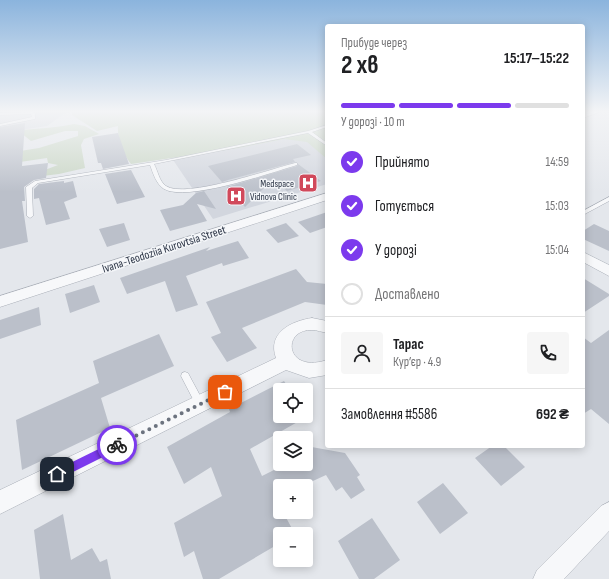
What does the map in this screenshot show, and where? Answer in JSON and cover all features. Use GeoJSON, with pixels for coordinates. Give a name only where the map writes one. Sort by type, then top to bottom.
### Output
{"type":"FeatureCollection","features":[{"type":"Feature","properties":{"kind":"street","name":"Ivana-Teodoziia Kurovtsia Street"},"geometry":{"type":"LineString","coordinates":[[0,302],[325,197]]}},
{"type":"Feature","properties":{"kind":"street"},"geometry":{"type":"LineString","coordinates":[[585,257],[609,271]]}},
{"type":"Feature","properties":{"kind":"street"},"geometry":{"type":"LineString","coordinates":[[325,326],[318,324],[306,324],[295,327],[287,333],[282,342],[282,352],[288,361],[298,368],[310,371],[325,367]]}},
{"type":"Feature","properties":{"kind":"street"},"geometry":{"type":"LineString","coordinates":[[0,502],[288,361]]}},
{"type":"Feature","properties":{"kind":"street"},"geometry":{"type":"LineString","coordinates":[[546,579],[609,514]]}},
{"type":"Feature","properties":{"kind":"lane"},"geometry":{"type":"LineString","coordinates":[[30,216],[29,187],[31,184],[152,164],[279,138]]}},
{"type":"Feature","properties":{"kind":"lane"},"geometry":{"type":"LineString","coordinates":[[152,164],[161,185],[167,189],[175,191],[200,189],[295,164]]}},
{"type":"Feature","properties":{"kind":"lane"},"geometry":{"type":"LineString","coordinates":[[585,212],[609,199]]}},
{"type":"Feature","properties":{"kind":"lane"},"geometry":{"type":"LineString","coordinates":[[185,376],[200,404]]}},
{"type":"Feature","properties":{"kind":"shaded area"},"geometry":{"type":"Polygon","coordinates":[[[158,138],[325,138],[325,185],[213,219],[158,138]]]}},
{"type":"Feature","properties":{"kind":"green space"},"geometry":{"type":"Polygon","coordinates":[[[27,138],[41,138],[31,141],[27,138]]]}},
{"type":"Feature","properties":{"kind":"green space"},"geometry":{"type":"Polygon","coordinates":[[[71,138],[87,138],[84,139],[81,145],[85,168],[59,174],[34,177],[37,173],[58,165],[48,163],[47,158],[20,162],[1,154],[39,148],[71,138]]]}},
{"type":"Feature","properties":{"kind":"green space"},"geometry":{"type":"Polygon","coordinates":[[[119,138],[325,138],[325,157],[307,142],[284,139],[239,148],[131,164],[125,156],[119,138]]]}},
{"type":"Feature","properties":{"kind":"building"},"geometry":{"type":"Polygon","coordinates":[[[0,138],[24,138],[22,166],[48,163],[46,178],[34,180],[24,187],[25,201],[22,201],[28,242],[0,249],[0,138]]]}},
{"type":"Feature","properties":{"kind":"building"},"geometry":{"type":"Polygon","coordinates":[[[92,138],[120,138],[129,164],[103,169],[101,163],[98,163],[92,138]]]}},
{"type":"Feature","properties":{"kind":"building"},"geometry":{"type":"Polygon","coordinates":[[[297,144],[311,155],[293,159],[295,162],[222,182],[208,166],[297,144]]]}},
{"type":"Feature","properties":{"kind":"building"},"geometry":{"type":"Polygon","coordinates":[[[298,164],[321,181],[287,191],[273,179],[245,207],[227,187],[297,166],[298,164]]]}},
{"type":"Feature","properties":{"kind":"building"},"geometry":{"type":"Polygon","coordinates":[[[131,170],[145,197],[117,204],[105,174],[131,170]]]}},
{"type":"Feature","properties":{"kind":"building"},"geometry":{"type":"Polygon","coordinates":[[[64,181],[64,183],[73,181],[77,197],[64,202],[70,219],[46,225],[39,198],[34,199],[34,189],[39,184],[64,181]]]}},
{"type":"Feature","properties":{"kind":"building"},"geometry":{"type":"Polygon","coordinates":[[[204,191],[216,209],[197,204],[207,221],[170,231],[160,210],[183,205],[196,193],[204,191]]]}},
{"type":"Feature","properties":{"kind":"building"},"geometry":{"type":"Polygon","coordinates":[[[325,213],[325,228],[310,233],[298,222],[325,213]]]}},
{"type":"Feature","properties":{"kind":"building"},"geometry":{"type":"Polygon","coordinates":[[[124,223],[130,240],[107,247],[99,229],[124,223]]]}},
{"type":"Feature","properties":{"kind":"building"},"geometry":{"type":"Polygon","coordinates":[[[286,223],[299,236],[278,243],[266,230],[286,223]]]}},
{"type":"Feature","properties":{"kind":"building"},"geometry":{"type":"Polygon","coordinates":[[[594,224],[609,231],[609,251],[585,240],[585,230],[594,224]]]}},
{"type":"Feature","properties":{"kind":"building"},"geometry":{"type":"Polygon","coordinates":[[[238,241],[249,258],[223,266],[222,263],[186,276],[198,305],[176,312],[165,281],[127,294],[120,278],[210,247],[206,251],[238,241]]]}},
{"type":"Feature","properties":{"kind":"building"},"geometry":{"type":"Polygon","coordinates":[[[296,269],[307,282],[325,284],[325,305],[305,302],[242,328],[257,348],[227,362],[211,337],[221,333],[206,302],[296,269]]]}},
{"type":"Feature","properties":{"kind":"building"},"geometry":{"type":"Polygon","coordinates":[[[585,279],[609,294],[609,296],[585,312],[585,279]]]}},
{"type":"Feature","properties":{"kind":"building"},"geometry":{"type":"Polygon","coordinates":[[[94,285],[100,302],[70,313],[65,294],[94,285]]]}},
{"type":"Feature","properties":{"kind":"building"},"geometry":{"type":"Polygon","coordinates":[[[39,307],[41,325],[0,339],[0,320],[39,307]]]}},
{"type":"Feature","properties":{"kind":"building"},"geometry":{"type":"Polygon","coordinates":[[[609,330],[609,424],[591,409],[585,413],[585,338],[591,343],[609,330]]]}},
{"type":"Feature","properties":{"kind":"building"},"geometry":{"type":"Polygon","coordinates":[[[159,334],[174,366],[101,398],[110,428],[22,470],[16,420],[99,383],[93,361],[159,334]]]}},
{"type":"Feature","properties":{"kind":"building"},"geometry":{"type":"Polygon","coordinates":[[[273,387],[273,423],[296,423],[282,431],[273,431],[273,436],[250,449],[262,476],[273,470],[313,471],[313,447],[345,453],[360,475],[357,477],[365,490],[351,499],[342,487],[336,491],[326,475],[313,481],[313,479],[273,479],[273,519],[287,519],[291,527],[273,527],[273,547],[219,579],[203,579],[194,551],[184,557],[174,523],[222,496],[211,467],[184,484],[167,447],[230,412],[229,409],[273,387]]]}},
{"type":"Feature","properties":{"kind":"building"},"geometry":{"type":"Polygon","coordinates":[[[489,448],[506,448],[525,467],[501,486],[475,458],[489,448]]]}},
{"type":"Feature","properties":{"kind":"building"},"geometry":{"type":"Polygon","coordinates":[[[443,483],[468,513],[440,534],[417,502],[443,483]]]}},
{"type":"Feature","properties":{"kind":"building"},"geometry":{"type":"Polygon","coordinates":[[[63,514],[71,560],[92,548],[100,562],[107,559],[111,579],[40,579],[34,530],[63,514]]]}},
{"type":"Feature","properties":{"kind":"building"},"geometry":{"type":"Polygon","coordinates":[[[372,518],[400,560],[374,579],[359,579],[338,541],[372,518]]]}},
{"type":"Feature","properties":{"kind":"way so far"},"geometry":{"type":"LineString","coordinates":[[117,445],[225,392]]}},
{"type":"Feature","properties":{"kind":"place","name":"Medspace"},"geometry":{"type":"Point","coordinates":[308,183]}},
{"type":"Feature","properties":{"kind":"place","name":"Vidnova Clinic"},"geometry":{"type":"Point","coordinates":[236,196]}},
{"type":"Feature","properties":{"kind":"route"},"geometry":{"type":"LineString","coordinates":[[57,474],[117,445]]}}]}
